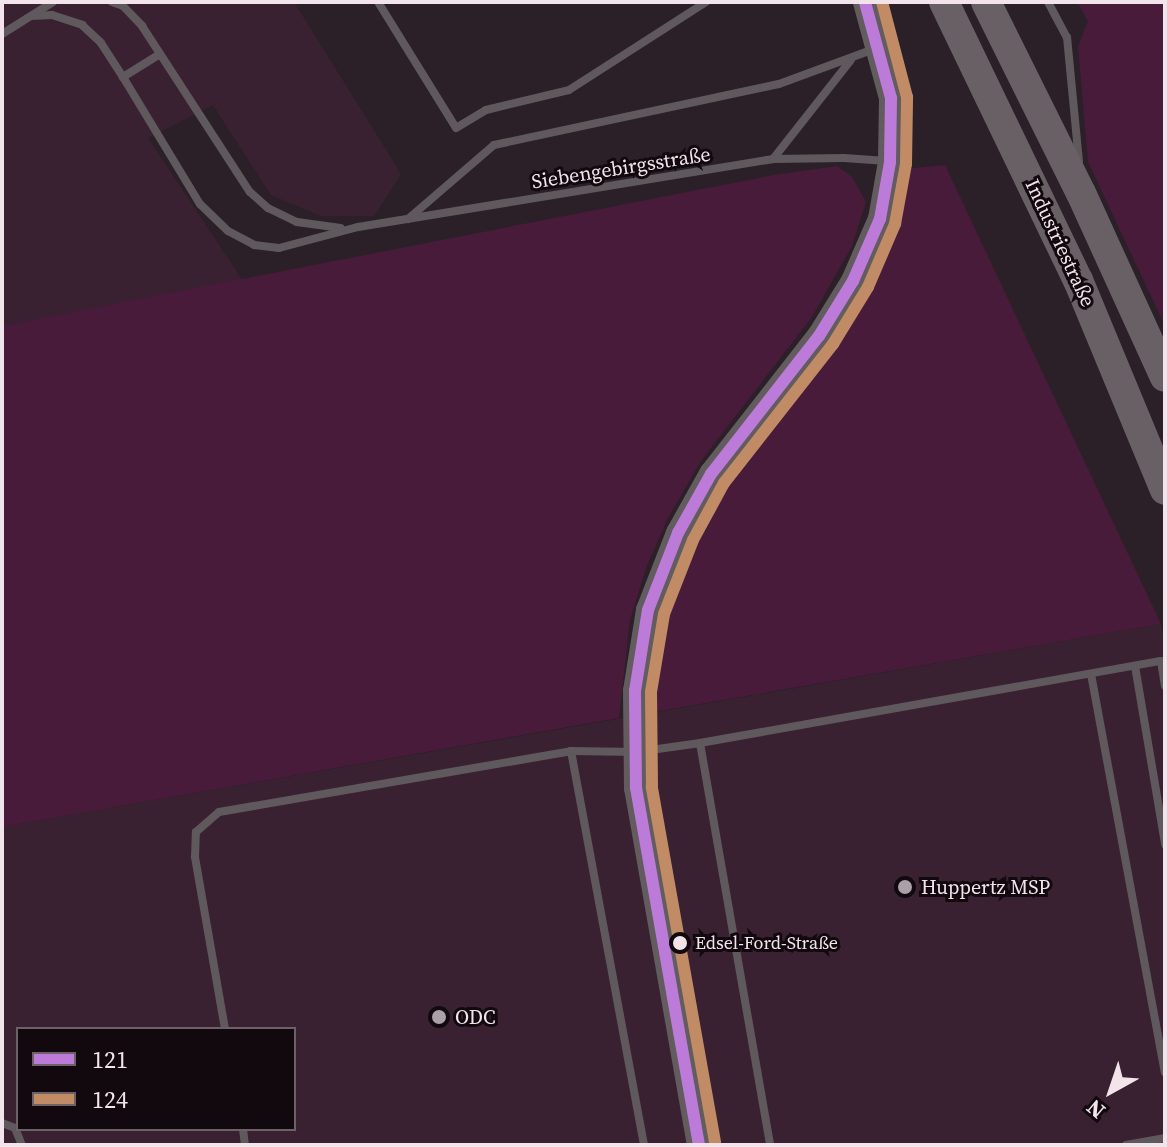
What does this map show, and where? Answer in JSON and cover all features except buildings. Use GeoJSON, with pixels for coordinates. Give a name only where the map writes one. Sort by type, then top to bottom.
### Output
{"type":"FeatureCollection","features":[{"type":"Feature","properties":{"kind":"highway","name":"Industriestraße"},"geometry":{"type":"LineString","coordinates":[[944,2],[1078,280],[1165,490]]}},
{"type":"Feature","properties":{"kind":"highway","name":"Industriestraße"},"geometry":{"type":"LineString","coordinates":[[986,2],[1081,193],[1165,377]]}},
{"type":"Feature","properties":{"kind":"street"},"geometry":{"type":"LineString","coordinates":[[699,1145],[636,788],[635,691],[648,610],[678,533],[711,474],[819,336],[853,281],[880,219],[890,162],[891,98],[865,2]]}},
{"type":"Feature","properties":{"kind":"lane"},"geometry":{"type":"LineString","coordinates":[[2,34],[53,2]]}},
{"type":"Feature","properties":{"kind":"lane"},"geometry":{"type":"LineString","coordinates":[[112,2],[123,6],[142,26],[232,168],[268,208],[297,222],[331,228],[358,227]]}},
{"type":"Feature","properties":{"kind":"lane"},"geometry":{"type":"LineString","coordinates":[[378,2],[456,128],[486,110],[569,90],[706,2]]}},
{"type":"Feature","properties":{"kind":"lane"},"geometry":{"type":"LineString","coordinates":[[1048,2],[1067,37],[1081,193]]}},
{"type":"Feature","properties":{"kind":"lane"},"geometry":{"type":"LineString","coordinates":[[32,16],[52,15],[82,25],[101,43],[200,204],[228,231],[254,245],[279,248],[358,227]]}},
{"type":"Feature","properties":{"kind":"lane"},"geometry":{"type":"LineString","coordinates":[[408,219],[494,145],[779,84],[878,48]]}},
{"type":"Feature","properties":{"kind":"lane"},"geometry":{"type":"LineString","coordinates":[[123,77],[160,54]]}},
{"type":"Feature","properties":{"kind":"lane"},"geometry":{"type":"LineString","coordinates":[[773,159],[851,60]]}},
{"type":"Feature","properties":{"kind":"lane","name":"Siebengebirgsstraße"},"geometry":{"type":"LineString","coordinates":[[358,227],[773,159],[890,162]]}},
{"type":"Feature","properties":{"kind":"lane"},"geometry":{"type":"LineString","coordinates":[[225,1027],[195,857],[196,832],[219,812],[571,751],[636,752],[700,743],[1161,661],[1165,686]]}},
{"type":"Feature","properties":{"kind":"lane"},"geometry":{"type":"LineString","coordinates":[[1135,666],[1165,844]]}},
{"type":"Feature","properties":{"kind":"lane"},"geometry":{"type":"LineString","coordinates":[[1091,674],[1165,1072]]}},
{"type":"Feature","properties":{"kind":"lane"},"geometry":{"type":"LineString","coordinates":[[700,743],[770,1145]]}},
{"type":"Feature","properties":{"kind":"lane"},"geometry":{"type":"LineString","coordinates":[[571,751],[644,1145]]}},
{"type":"Feature","properties":{"kind":"lane"},"geometry":{"type":"LineString","coordinates":[[1126,1145],[1165,1138]]}},
{"type":"Feature","properties":{"kind":"shaded area"},"geometry":{"type":"Polygon","coordinates":[[[2,2],[294,2],[401,174],[374,216],[321,216],[271,195],[213,105],[148,138],[243,281],[2,326],[2,2]]]}},
{"type":"Feature","properties":{"kind":"shaded area"},"geometry":{"type":"Polygon","coordinates":[[[1077,2],[1165,2],[1165,326],[1088,162],[1078,47],[1088,21],[1077,2]]]}},
{"type":"Feature","properties":{"kind":"shaded area"},"geometry":{"type":"Polygon","coordinates":[[[945,165],[1161,624],[648,713],[657,636],[671,585],[690,540],[724,484],[836,333],[862,291],[888,232],[903,169],[945,165]]]}},
{"type":"Feature","properties":{"kind":"shaded area"},"geometry":{"type":"Polygon","coordinates":[[[837,166],[852,177],[866,202],[852,246],[812,317],[701,461],[667,520],[646,568],[630,620],[619,718],[2,827],[2,326],[774,175],[837,166]]]}},
{"type":"Feature","properties":{"kind":"shaded area"},"geometry":{"type":"Polygon","coordinates":[[[1161,624],[1165,639],[1165,1145],[2,1145],[2,827],[1161,624]]]}},
{"type":"Feature","properties":{"kind":"transit line","name":"121"},"geometry":{"type":"LineString","coordinates":[[699,1145],[636,788],[635,691],[648,610],[678,533],[711,474],[819,336],[853,281],[880,219],[890,162],[891,98],[865,2]]}},
{"type":"Feature","properties":{"kind":"transit line","name":"124"},"geometry":{"type":"LineString","coordinates":[[715,1142],[652,787],[651,692],[664,614],[693,540],[724,483],[833,344],[868,287],[895,224],[906,164],[907,97],[882,2]]}},
{"type":"Feature","properties":{"kind":"place","name":"Huppertz MSP"},"geometry":{"type":"Point","coordinates":[905,887]}},
{"type":"Feature","properties":{"kind":"place","name":"Edsel-Ford-Straße"},"geometry":{"type":"Point","coordinates":[680,943]}},
{"type":"Feature","properties":{"kind":"place","name":"ODC"},"geometry":{"type":"Point","coordinates":[439,1017]}}]}
